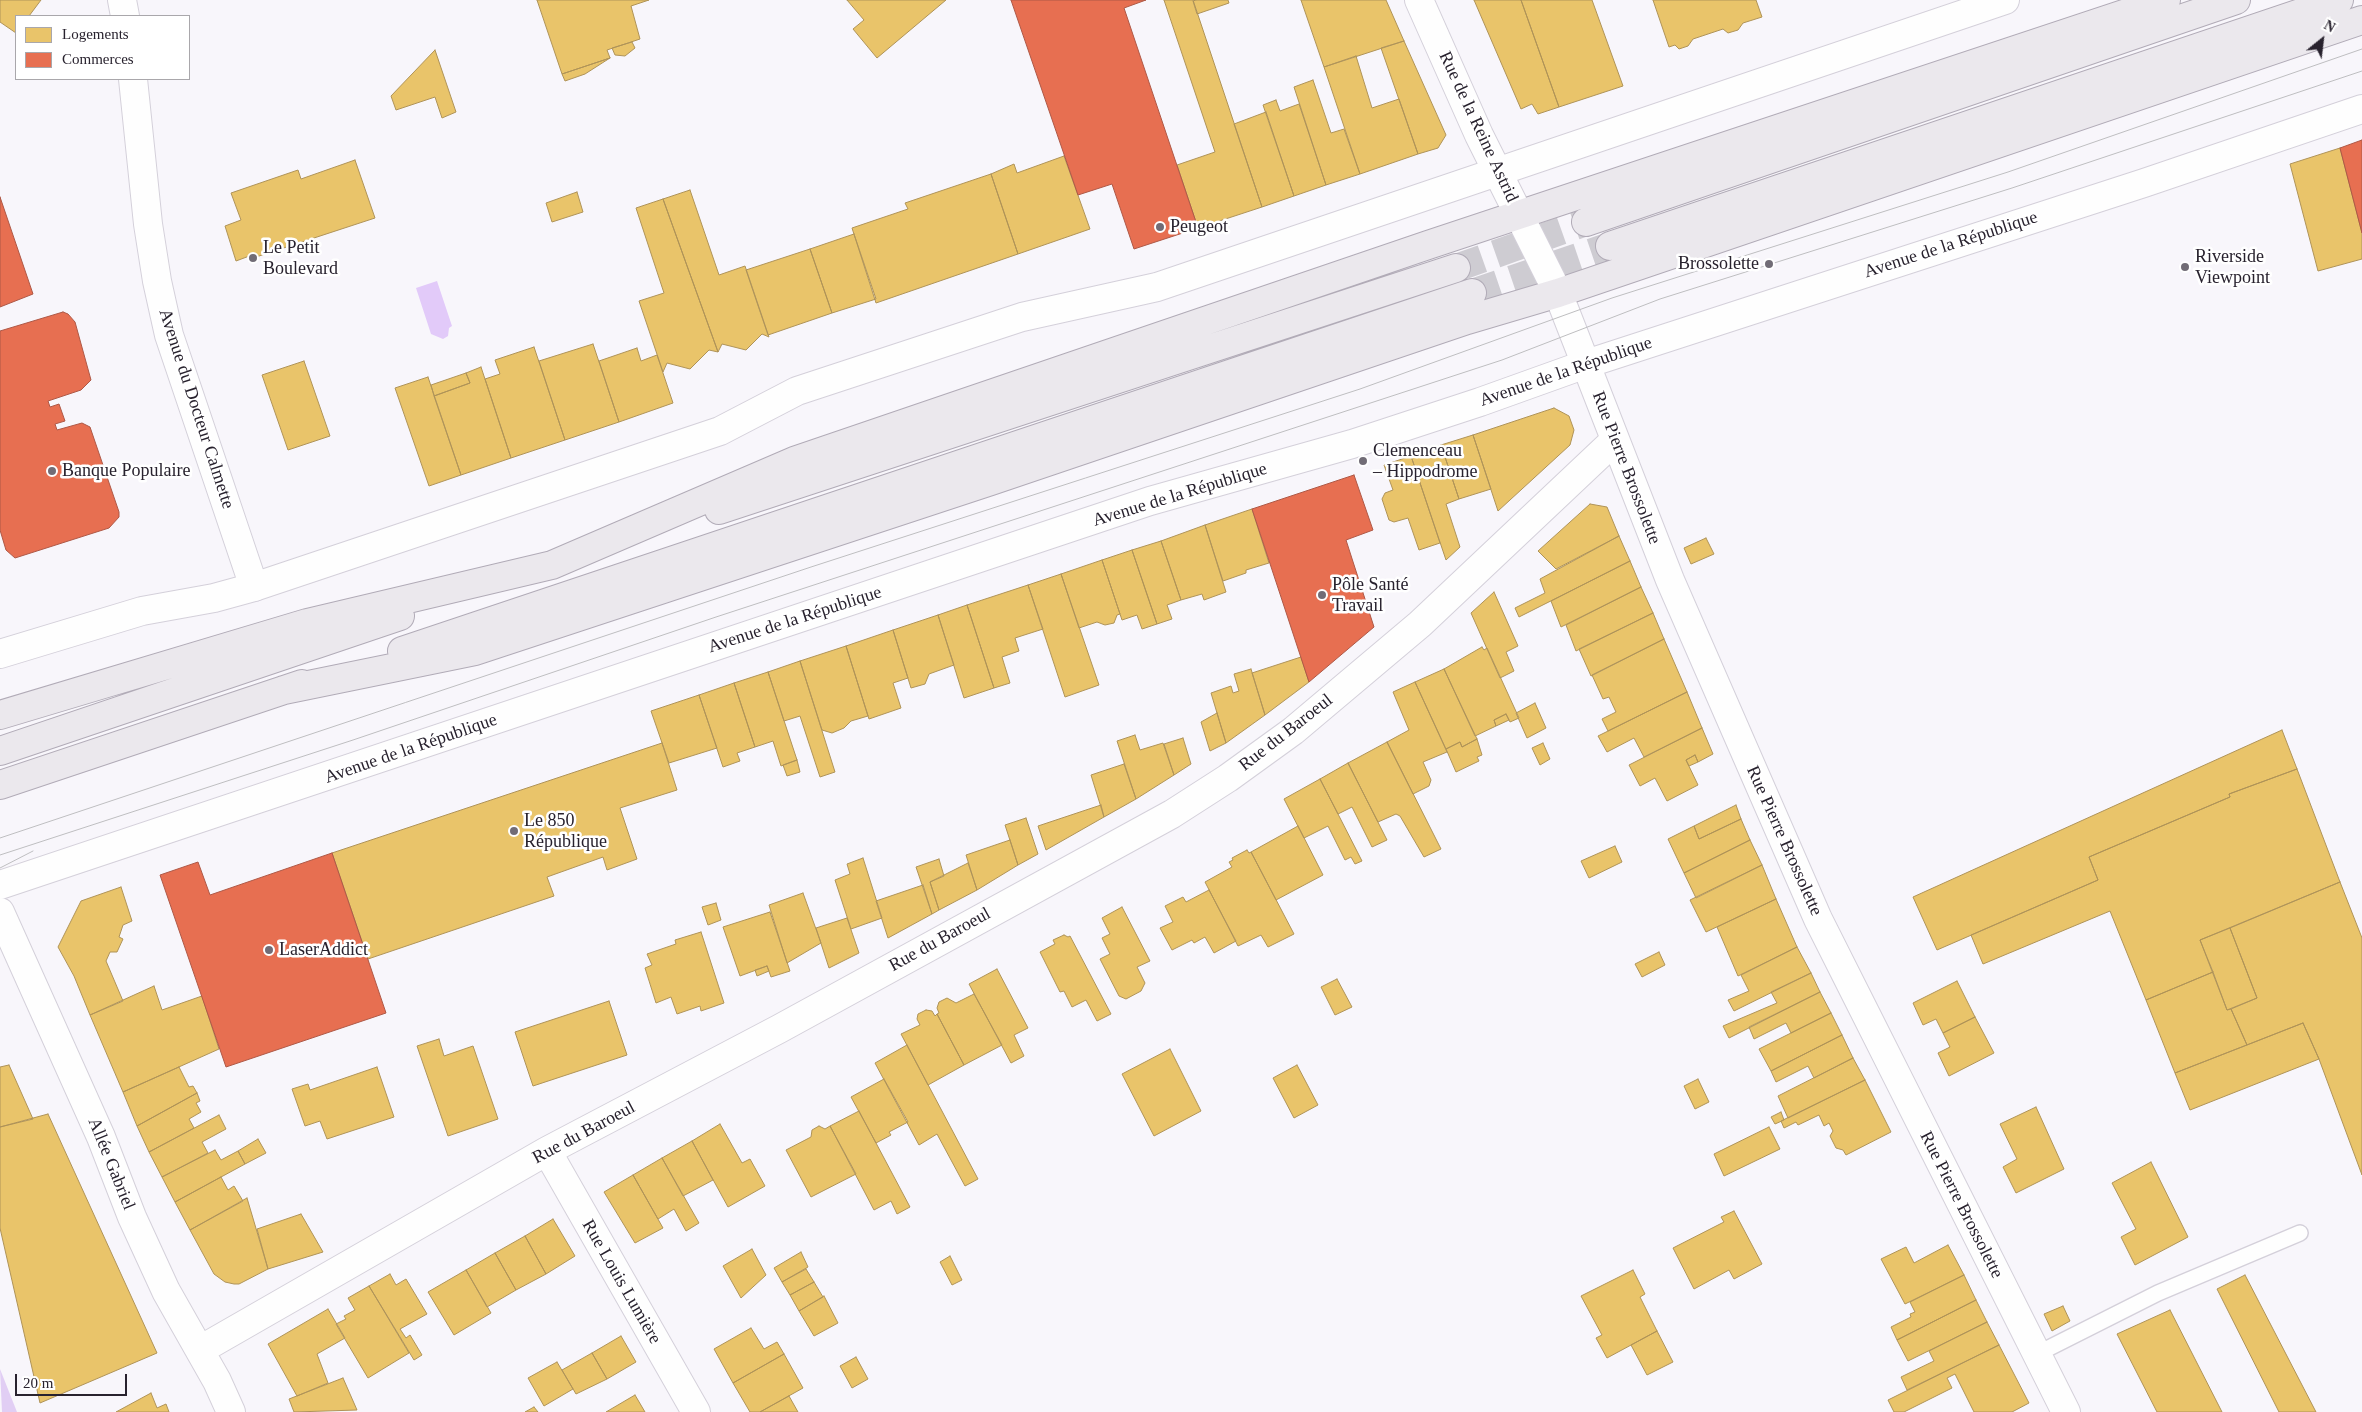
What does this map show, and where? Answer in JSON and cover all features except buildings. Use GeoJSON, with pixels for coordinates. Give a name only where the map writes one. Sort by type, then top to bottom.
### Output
{"type":"FeatureCollection","features":[{"type":"Feature","properties":{"kind":"main road"},"geometry":{"type":"LineString","coordinates":[[0,715],[307,623],[552,565],[794,461],[1519,215],[2166,0]]}},
{"type":"Feature","properties":{"kind":"main road"},"geometry":{"type":"LineString","coordinates":[[1586,222],[2236,0]]}},
{"type":"Feature","properties":{"kind":"main road"},"geometry":{"type":"LineString","coordinates":[[1610,246],[2339,0]]}},
{"type":"Feature","properties":{"kind":"main road"},"geometry":{"type":"LineString","coordinates":[[284,690],[475,651],[1467,320],[1558,292],[2362,20]]}},
{"type":"Feature","properties":{"kind":"main road"},"geometry":{"type":"LineString","coordinates":[[0,751],[552,565],[1456,268]]}},
{"type":"Feature","properties":{"kind":"main road"},"geometry":{"type":"LineString","coordinates":[[0,785],[1472,294]]}},
{"type":"Feature","properties":{"kind":"street"},"geometry":{"type":"LineString","coordinates":[[122,0],[125,15]]}},
{"type":"Feature","properties":{"kind":"street","name":"Rue de la Reine Astrid"},"geometry":{"type":"LineString","coordinates":[[1419,0],[1496,171],[1538,254]]}},
{"type":"Feature","properties":{"kind":"street"},"geometry":{"type":"LineString","coordinates":[[0,654],[142,611],[214,598],[254,587],[720,431],[797,391],[1022,317],[1157,287],[2005,0]]}},
{"type":"Feature","properties":{"kind":"street","name":"Avenue du Docteur Calmette"},"geometry":{"type":"LineString","coordinates":[[133,80],[148,224],[157,280],[169,335],[254,587]]}},
{"type":"Feature","properties":{"kind":"street","name":"Avenue de la République"},"geometry":{"type":"LineString","coordinates":[[0,885],[1150,501],[1327,452],[1480,402],[1586,364],[2134,186],[2362,109]]}},
{"type":"Feature","properties":{"kind":"street","name":"Rue Pierre Brossolette"},"geometry":{"type":"LineString","coordinates":[[1538,254],[1558,292],[1670,580],[1818,919],[2066,1412]]}},
{"type":"Feature","properties":{"kind":"street","name":"Rue du Baroeul"},"geometry":{"type":"LineString","coordinates":[[200,1350],[547,1151],[744,1048],[1172,814],[1220,783],[1292,731],[1420,624],[1615,440]]}},
{"type":"Feature","properties":{"kind":"street","name":"Allée Gabriel"},"geometry":{"type":"LineString","coordinates":[[0,912],[101,1137],[132,1217],[166,1291],[217,1381],[230,1412]]}},
{"type":"Feature","properties":{"kind":"street","name":"Rue Louis Lumière"},"geometry":{"type":"LineString","coordinates":[[547,1151],[696,1412]]}},
{"type":"Feature","properties":{"kind":"lane"},"geometry":{"type":"LineString","coordinates":[[2037,1354],[2158,1293],[2300,1233]]}},
{"type":"Feature","properties":{"kind":"shaded area"},"geometry":{"type":"Polygon","coordinates":[[[437,281],[452,326],[449,328],[448,336],[443,339],[431,334],[416,288],[437,281]]]}},
{"type":"Feature","properties":{"kind":"shaded area"},"geometry":{"type":"Polygon","coordinates":[[[0,1369],[17,1412],[2,1412],[0,1369]]]}},
{"type":"Feature","properties":{"kind":"tunnel"},"geometry":{"type":"LineString","coordinates":[[1456,268],[1586,222]]}},
{"type":"Feature","properties":{"kind":"tunnel"},"geometry":{"type":"LineString","coordinates":[[1472,293],[1610,246]]}},
{"type":"Feature","properties":{"kind":"tram line"},"geometry":{"type":"LineString","coordinates":[[0,838],[811,567],[1360,389],[1612,298],[2008,172],[2362,49]]}},
{"type":"Feature","properties":{"kind":"tram line"},"geometry":{"type":"LineString","coordinates":[[0,855],[353,740],[716,617],[1502,360],[1660,299],[2012,188],[2362,71]]}},
{"type":"Feature","properties":{"kind":"tram line"},"geometry":{"type":"LineString","coordinates":[[0,868],[33,851]]}},
{"type":"Feature","properties":{"kind":"place","name":"Peugeot"},"geometry":{"type":"Point","coordinates":[1160,227]}},
{"type":"Feature","properties":{"kind":"place","name":"Le Petit Boulevard"},"geometry":{"type":"Point","coordinates":[253,258]}},
{"type":"Feature","properties":{"kind":"place","name":"Brossolette"},"geometry":{"type":"Point","coordinates":[1769,264]}},
{"type":"Feature","properties":{"kind":"place","name":"Riverside Viewpoint"},"geometry":{"type":"Point","coordinates":[2185,267]}},
{"type":"Feature","properties":{"kind":"place","name":"Clemenceau – Hippodrome"},"geometry":{"type":"Point","coordinates":[1363,461]}},
{"type":"Feature","properties":{"kind":"place","name":"Banque Populaire"},"geometry":{"type":"Point","coordinates":[52,471]}},
{"type":"Feature","properties":{"kind":"place","name":"Pôle Santé Travail"},"geometry":{"type":"Point","coordinates":[1322,595]}},
{"type":"Feature","properties":{"kind":"place","name":"Le 850 République"},"geometry":{"type":"Point","coordinates":[514,831]}},
{"type":"Feature","properties":{"kind":"place","name":"LaserAddict"},"geometry":{"type":"Point","coordinates":[269,950]}}]}
